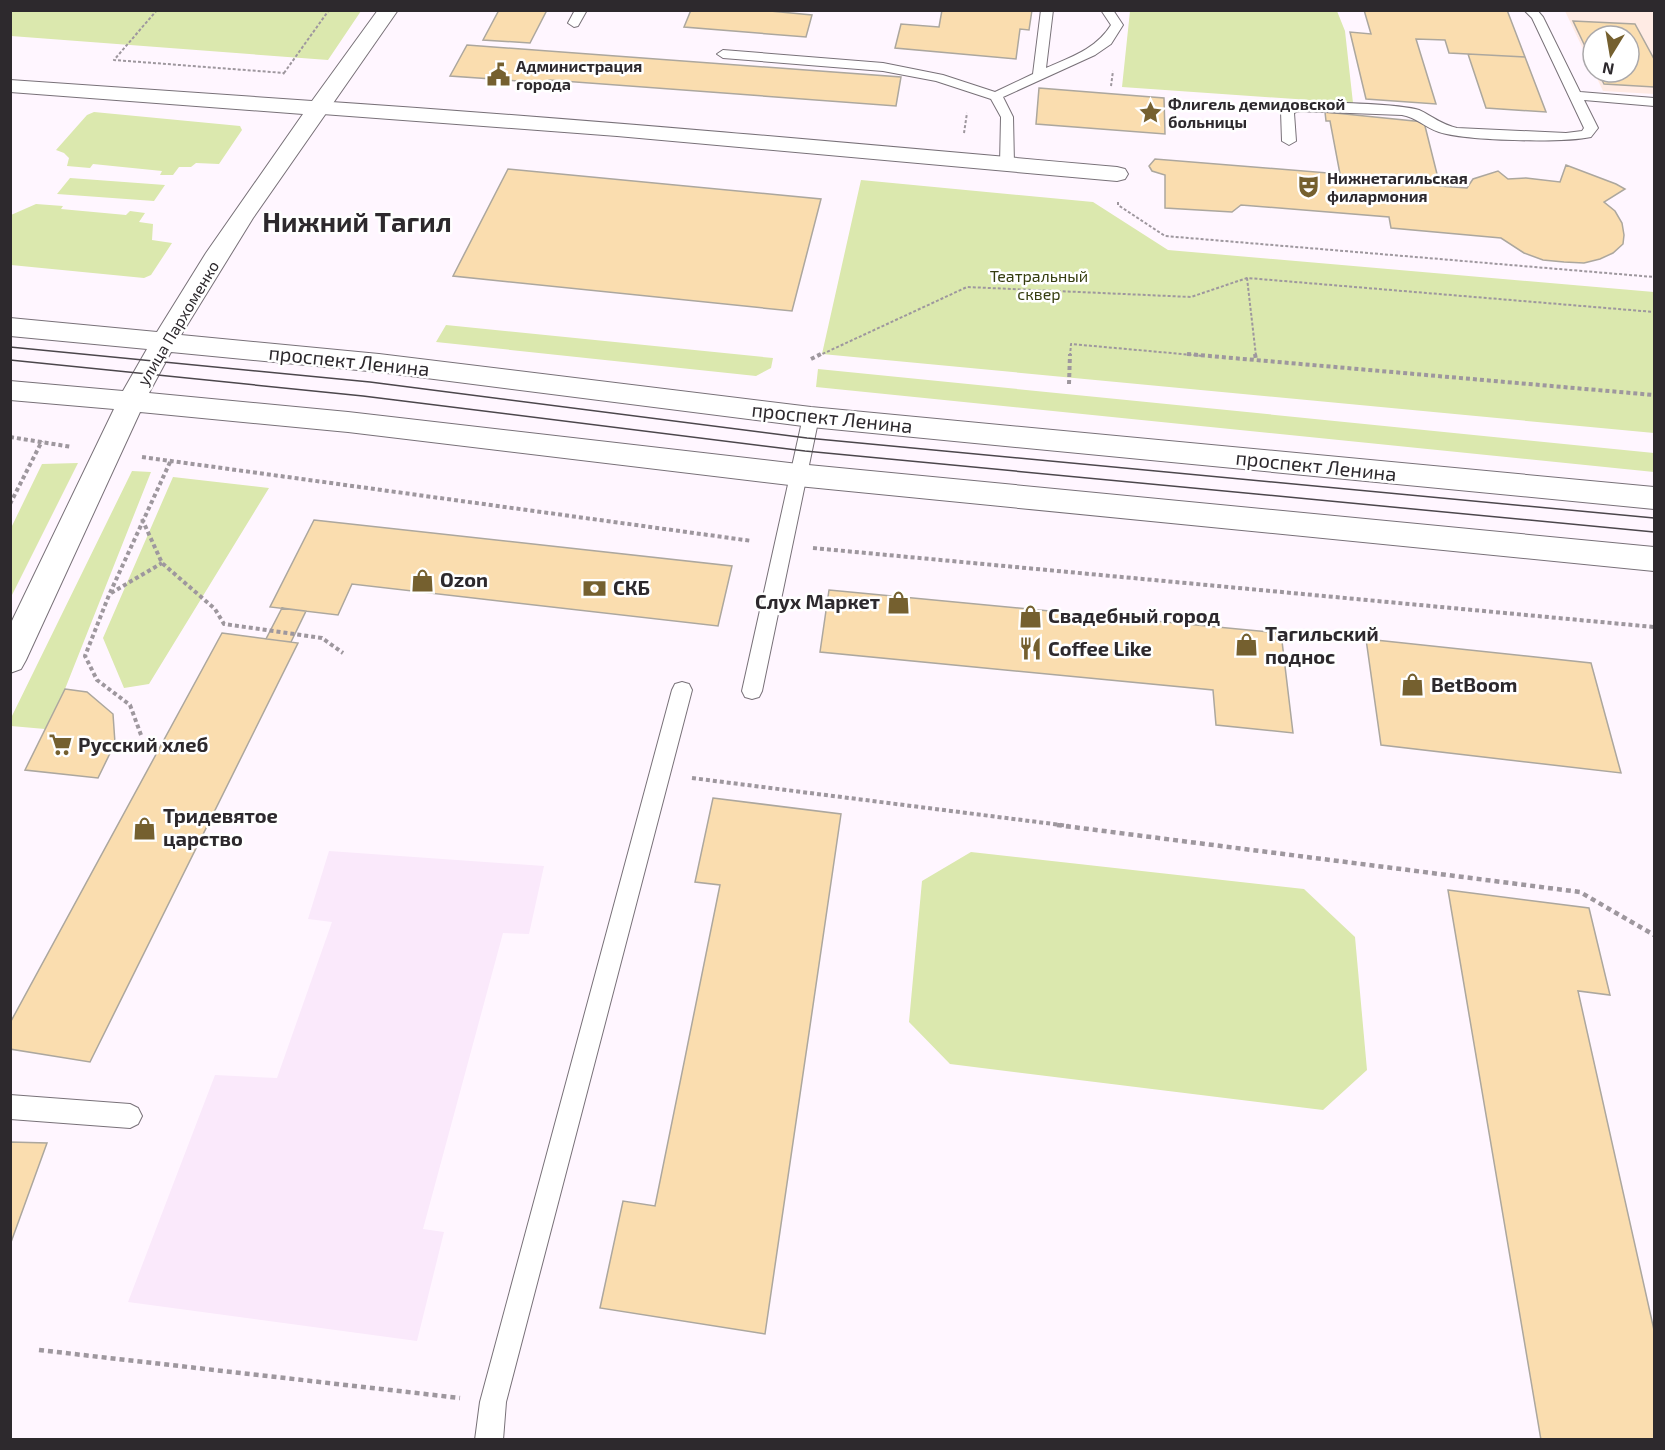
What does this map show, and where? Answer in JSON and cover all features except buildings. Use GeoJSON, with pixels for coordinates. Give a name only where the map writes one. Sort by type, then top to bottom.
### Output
{"type":"FeatureCollection","features":[{"type":"Feature","properties":{"kind":"main road","name":"улица Пархоменко"},"geometry":{"type":"LineString","coordinates":[[10,660],[130,402],[163,343],[199,284],[317,108],[388,10]]}},
{"type":"Feature","properties":{"kind":"main road"},"geometry":{"type":"LineString","coordinates":[[10,86],[493,119],[843,148],[1117,174]]}},
{"type":"Feature","properties":{"kind":"main road","name":"проспект Ленина"},"geometry":{"type":"LineString","coordinates":[[10,327],[379,363],[811,417],[1654,498]]}},
{"type":"Feature","properties":{"kind":"main road"},"geometry":{"type":"LineString","coordinates":[[10,390],[348,422],[798,475],[1654,559]]}},
{"type":"Feature","properties":{"kind":"lane"},"geometry":{"type":"LineString","coordinates":[[574,23],[580,10]]}},
{"type":"Feature","properties":{"kind":"lane"},"geometry":{"type":"LineString","coordinates":[[1039,77],[1047,10]]}},
{"type":"Feature","properties":{"kind":"lane"},"geometry":{"type":"LineString","coordinates":[[723,54],[883,67],[939,78],[996,96],[1083,56],[1107,41],[1117,25],[1107,10]]}},
{"type":"Feature","properties":{"kind":"lane"},"geometry":{"type":"LineString","coordinates":[[1289,141],[1287,111],[1296,107],[1313,106],[1414,113],[1442,129],[1457,132],[1576,137],[1586,134],[1591,128],[1537,17],[1530,10]]}},
{"type":"Feature","properties":{"kind":"lane"},"geometry":{"type":"LineString","coordinates":[[996,96],[1007,117],[1007,164]]}},
{"type":"Feature","properties":{"kind":"lane"},"geometry":{"type":"LineString","coordinates":[[1576,96],[1654,102]]}},
{"type":"Feature","properties":{"kind":"lane"},"geometry":{"type":"LineString","coordinates":[[752,691],[811,417]]}},
{"type":"Feature","properties":{"kind":"lane"},"geometry":{"type":"LineString","coordinates":[[489,1440],[493,1402],[682,690]]}},
{"type":"Feature","properties":{"kind":"lane"},"geometry":{"type":"LineString","coordinates":[[10,1107],[130,1116]]}},
{"type":"Feature","properties":{"kind":"path"},"geometry":{"type":"LineString","coordinates":[[157,10],[114,60],[284,73]]}},
{"type":"Feature","properties":{"kind":"path"},"geometry":{"type":"LineString","coordinates":[[262,104],[329,10]]}},
{"type":"Feature","properties":{"kind":"path"},"geometry":{"type":"LineString","coordinates":[[1117,174],[1118,205],[1165,236],[1654,277]]}},
{"type":"Feature","properties":{"kind":"path"},"geometry":{"type":"LineString","coordinates":[[812,358],[967,287],[1191,297],[1247,278],[1654,312]]}},
{"type":"Feature","properties":{"kind":"path"},"geometry":{"type":"LineString","coordinates":[[1247,278],[1256,360]]}},
{"type":"Feature","properties":{"kind":"path"},"geometry":{"type":"LineString","coordinates":[[1069,384],[1071,344],[1654,395]]}},
{"type":"Feature","properties":{"kind":"path"},"geometry":{"type":"LineString","coordinates":[[10,437],[106,454],[171,460],[784,545],[1654,627]]}},
{"type":"Feature","properties":{"kind":"path"},"geometry":{"type":"LineString","coordinates":[[10,504],[42,441]]}},
{"type":"Feature","properties":{"kind":"path"},"geometry":{"type":"LineString","coordinates":[[141,735],[130,705],[97,680],[85,656],[142,519],[171,460]]}},
{"type":"Feature","properties":{"kind":"path"},"geometry":{"type":"LineString","coordinates":[[142,519],[162,563],[215,609],[225,624],[322,638],[343,653]]}},
{"type":"Feature","properties":{"kind":"path"},"geometry":{"type":"LineString","coordinates":[[109,595],[162,563]]}},
{"type":"Feature","properties":{"kind":"path"},"geometry":{"type":"LineString","coordinates":[[661,774],[1580,892],[1654,935]]}},
{"type":"Feature","properties":{"kind":"path"},"geometry":{"type":"LineString","coordinates":[[39,1350],[493,1402]]}},
{"type":"Feature","properties":{"kind":"shaded area"},"geometry":{"type":"Polygon","coordinates":[[[1565,11],[1654,11],[1654,94],[1603,91],[1600,84],[1641,84],[1641,24],[1581,24],[1581,45],[1565,11]]]}},
{"type":"Feature","properties":{"kind":"shaded area"},"geometry":{"type":"Polygon","coordinates":[[[329,851],[544,866],[529,934],[503,933],[423,1229],[444,1232],[417,1341],[128,1302],[215,1075],[277,1078],[332,922],[308,919],[329,851]]]}},
{"type":"Feature","properties":{"kind":"green space"},"geometry":{"type":"Polygon","coordinates":[[[10,11],[361,11],[328,60],[11,36],[10,11]]]}},
{"type":"Feature","properties":{"kind":"green space"},"geometry":{"type":"Polygon","coordinates":[[[1130,11],[1337,11],[1345,31],[1353,103],[1122,87],[1130,11]]]}},
{"type":"Feature","properties":{"kind":"green space"},"geometry":{"type":"Polygon","coordinates":[[[94,112],[240,126],[242,130],[219,164],[196,163],[191,167],[179,167],[173,175],[160,175],[162,171],[93,164],[90,168],[67,166],[69,158],[56,150],[87,115],[94,112]]]}},
{"type":"Feature","properties":{"kind":"green space"},"geometry":{"type":"Polygon","coordinates":[[[70,178],[165,185],[154,201],[57,194],[70,178]]]}},
{"type":"Feature","properties":{"kind":"green space","name":"Театральный сквер"},"geometry":{"type":"Polygon","coordinates":[[[861,180],[1093,202],[1168,250],[1654,292],[1654,433],[822,354],[861,180]]]}},
{"type":"Feature","properties":{"kind":"green space"},"geometry":{"type":"Polygon","coordinates":[[[36,204],[63,206],[61,209],[126,215],[130,211],[145,213],[139,222],[153,224],[152,240],[172,243],[151,275],[144,278],[11,265],[11,215],[36,204]]]}},
{"type":"Feature","properties":{"kind":"green space"},"geometry":{"type":"Polygon","coordinates":[[[446,325],[773,358],[771,368],[756,376],[436,342],[446,325]]]}},
{"type":"Feature","properties":{"kind":"green space"},"geometry":{"type":"Polygon","coordinates":[[[818,369],[1654,453],[1654,472],[816,387],[818,369]]]}},
{"type":"Feature","properties":{"kind":"green space"},"geometry":{"type":"Polygon","coordinates":[[[78,463],[11,597],[11,528],[42,464],[78,463]]]}},
{"type":"Feature","properties":{"kind":"green space"},"geometry":{"type":"Polygon","coordinates":[[[132,471],[151,472],[65,689],[45,729],[11,726],[10,720],[132,471]]]}},
{"type":"Feature","properties":{"kind":"green space"},"geometry":{"type":"Polygon","coordinates":[[[173,477],[269,488],[149,684],[124,688],[103,638],[173,477]]]}},
{"type":"Feature","properties":{"kind":"green space"},"geometry":{"type":"Polygon","coordinates":[[[971,852],[1304,889],[1355,937],[1367,1070],[1323,1110],[950,1064],[909,1022],[922,881],[971,852]]]}},
{"type":"Feature","properties":{"kind":"tram line"},"geometry":{"type":"LineString","coordinates":[[10,347],[370,382],[807,438],[1654,518]]}},
{"type":"Feature","properties":{"kind":"tram line"},"geometry":{"type":"LineString","coordinates":[[10,360],[363,396],[805,451],[1654,532]]}},
{"type":"Feature","properties":{"kind":"place","name":"Администрация города"},"geometry":{"type":"Point","coordinates":[498,75]}},
{"type":"Feature","properties":{"kind":"place","name":"Флигель демидовской больницы"},"geometry":{"type":"Point","coordinates":[1150,113]}},
{"type":"Feature","properties":{"kind":"place","name":"Нижнетагильская филармония"},"geometry":{"type":"Point","coordinates":[1309,187]}},
{"type":"Feature","properties":{"kind":"place","name":"Ozon"},"geometry":{"type":"Point","coordinates":[422,580]}},
{"type":"Feature","properties":{"kind":"place","name":"СКБ"},"geometry":{"type":"Point","coordinates":[595,588]}},
{"type":"Feature","properties":{"kind":"place","name":"Слух Маркет"},"geometry":{"type":"Point","coordinates":[898,602]}},
{"type":"Feature","properties":{"kind":"place","name":"Свадебный город"},"geometry":{"type":"Point","coordinates":[1030,616]}},
{"type":"Feature","properties":{"kind":"place","name":"Тагильский поднос"},"geometry":{"type":"Point","coordinates":[1247,645]}},
{"type":"Feature","properties":{"kind":"place","name":"Coffee Like"},"geometry":{"type":"Point","coordinates":[1030,649]}},
{"type":"Feature","properties":{"kind":"place","name":"BetBoom"},"geometry":{"type":"Point","coordinates":[1413,685]}},
{"type":"Feature","properties":{"kind":"place","name":"Русский хлеб"},"geometry":{"type":"Point","coordinates":[60,745]}},
{"type":"Feature","properties":{"kind":"place","name":"Тридевятое царство"},"geometry":{"type":"Point","coordinates":[145,828]}},
{"type":"Feature","properties":{"kind":"district","name":"Нижний Тагил"},"geometry":{"type":"Point","coordinates":[357,223]}}]}
